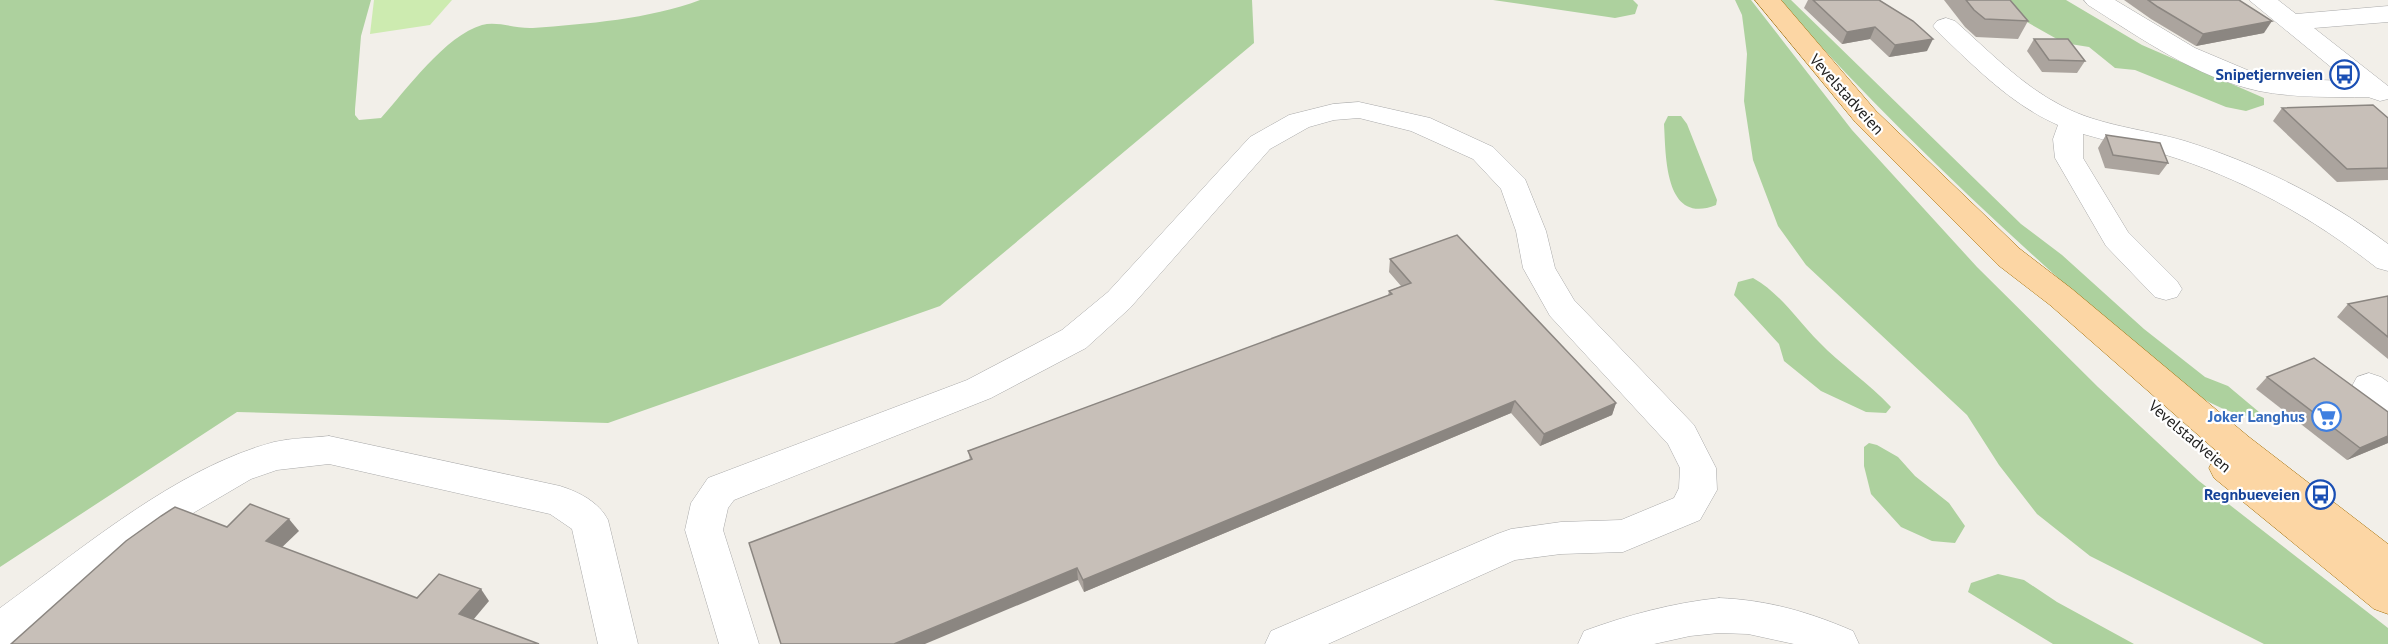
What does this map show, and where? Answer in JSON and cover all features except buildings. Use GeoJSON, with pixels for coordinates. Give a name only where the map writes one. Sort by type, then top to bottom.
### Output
{"type":"FeatureCollection","features":[{"type":"Feature","properties":{"kind":"main road","name":"Vevelstadveien"},"geometry":{"type":"LineString","coordinates":[[1768,0],[1866,117],[2009,257],[2061,297],[2236,447],[2388,566]]}},
{"type":"Feature","properties":{"kind":"main road","name":"Vevelstadveien"},"geometry":{"type":"LineString","coordinates":[[2009,257],[2043,300],[2130,385],[2267,501],[2388,597]]}},
{"type":"Feature","properties":{"kind":"street"},"geometry":{"type":"LineString","coordinates":[[2097,0],[2177,49],[2210,66],[2243,79],[2286,86],[2381,94]]}},
{"type":"Feature","properties":{"kind":"street"},"geometry":{"type":"LineString","coordinates":[[2262,0],[2381,94]]}},
{"type":"Feature","properties":{"kind":"street"},"geometry":{"type":"LineString","coordinates":[[2292,22],[2388,14]]}},
{"type":"Feature","properties":{"kind":"street"},"geometry":{"type":"LineString","coordinates":[[1946,26],[2010,85],[2054,113],[2074,121],[2174,147],[2256,178],[2317,209],[2347,228],[2388,260]]}},
{"type":"Feature","properties":{"kind":"street"},"geometry":{"type":"LineString","coordinates":[[738,644],[704,530],[710,503],[721,489],[979,389],[1074,339],[1119,300],[1260,143],[1299,121],[1333,112],[1359,110],[1420,124],[1484,153],[1515,186],[1531,231],[1539,268],[1562,308],[1681,435],[1698,468],[1698,490],[1687,509],[1623,536],[1561,538],[1510,545],[1285,644]]}},
{"type":"Feature","properties":{"kind":"street"},"geometry":{"type":"LineString","coordinates":[[2074,121],[2066,144],[2069,158],[2117,239],[2166,289]]}},
{"type":"Feature","properties":{"kind":"street"},"geometry":{"type":"LineString","coordinates":[[0,631],[158,515],[238,469],[276,456],[329,450],[560,501],[589,520],[618,644]]}},
{"type":"Feature","properties":{"kind":"street"},"geometry":{"type":"LineString","coordinates":[[1598,644],[1675,620],[1713,615],[1751,616],[1787,623],[1839,644]]}},
{"type":"Feature","properties":{"kind":"green space"},"geometry":{"type":"Polygon","coordinates":[[[0,0],[371,0],[361,36],[355,109],[355,115],[359,120],[381,118],[441,51],[468,31],[482,25],[533,28],[596,22],[660,12],[700,0],[1252,0],[1254,43],[940,306],[608,423],[237,412],[0,567],[0,0]]]}},
{"type":"Feature","properties":{"kind":"green space"},"geometry":{"type":"Polygon","coordinates":[[[374,0],[452,0],[430,25],[370,34],[374,0]]]}},
{"type":"Feature","properties":{"kind":"green space"},"geometry":{"type":"Polygon","coordinates":[[[1493,0],[1633,0],[1638,5],[1635,14],[1615,18],[1493,0]]]}},
{"type":"Feature","properties":{"kind":"green space"},"geometry":{"type":"Polygon","coordinates":[[[1735,0],[1751,0],[1852,130],[1977,267],[2098,387],[2199,481],[2388,628],[2388,644],[2264,644],[2090,556],[2037,514],[1999,465],[1967,415],[1806,265],[1778,226],[1753,160],[1744,101],[1747,54],[1742,15],[1735,0]]]}},
{"type":"Feature","properties":{"kind":"green space"},"geometry":{"type":"Polygon","coordinates":[[[1782,0],[1791,0],[2021,224],[2062,255],[2144,329],[2205,377],[2228,386],[2259,412],[2256,417],[2233,412],[2210,403],[2187,389],[2142,354],[2006,231],[1930,158],[1855,83],[1783,5],[1782,0]]]}},
{"type":"Feature","properties":{"kind":"green space"},"geometry":{"type":"Polygon","coordinates":[[[1995,0],[2066,0],[2142,45],[2264,98],[2264,105],[2246,111],[2226,107],[2135,70],[2115,68],[2089,47],[2064,43],[2011,13],[1995,0]]]}},
{"type":"Feature","properties":{"kind":"green space"},"geometry":{"type":"Polygon","coordinates":[[[1668,116],[1681,116],[1687,124],[1717,200],[1716,205],[1699,209],[1686,206],[1677,197],[1671,184],[1666,153],[1664,124],[1668,116]]]}},
{"type":"Feature","properties":{"kind":"green space"},"geometry":{"type":"Polygon","coordinates":[[[1753,278],[1772,291],[1811,334],[1891,407],[1886,413],[1866,412],[1821,391],[1784,361],[1779,344],[1734,295],[1738,282],[1753,278]]]}},
{"type":"Feature","properties":{"kind":"green space"},"geometry":{"type":"Polygon","coordinates":[[[1869,443],[1898,457],[1915,476],[1949,503],[1965,526],[1955,543],[1932,541],[1901,527],[1871,494],[1864,466],[1864,447],[1869,443]]]}},
{"type":"Feature","properties":{"kind":"green space"},"geometry":{"type":"Polygon","coordinates":[[[1998,574],[2024,580],[2057,602],[2134,644],[2053,644],[1968,592],[1971,583],[1998,574]]]}},
{"type":"Feature","properties":{"kind":"place","name":"Snipetjernveien"},"geometry":{"type":"Point","coordinates":[2344,74]}},
{"type":"Feature","properties":{"kind":"place","name":"Joker Langhus"},"geometry":{"type":"Point","coordinates":[2326,416]}},
{"type":"Feature","properties":{"kind":"place","name":"Regnbueveien"},"geometry":{"type":"Point","coordinates":[2321,494]}}]}
